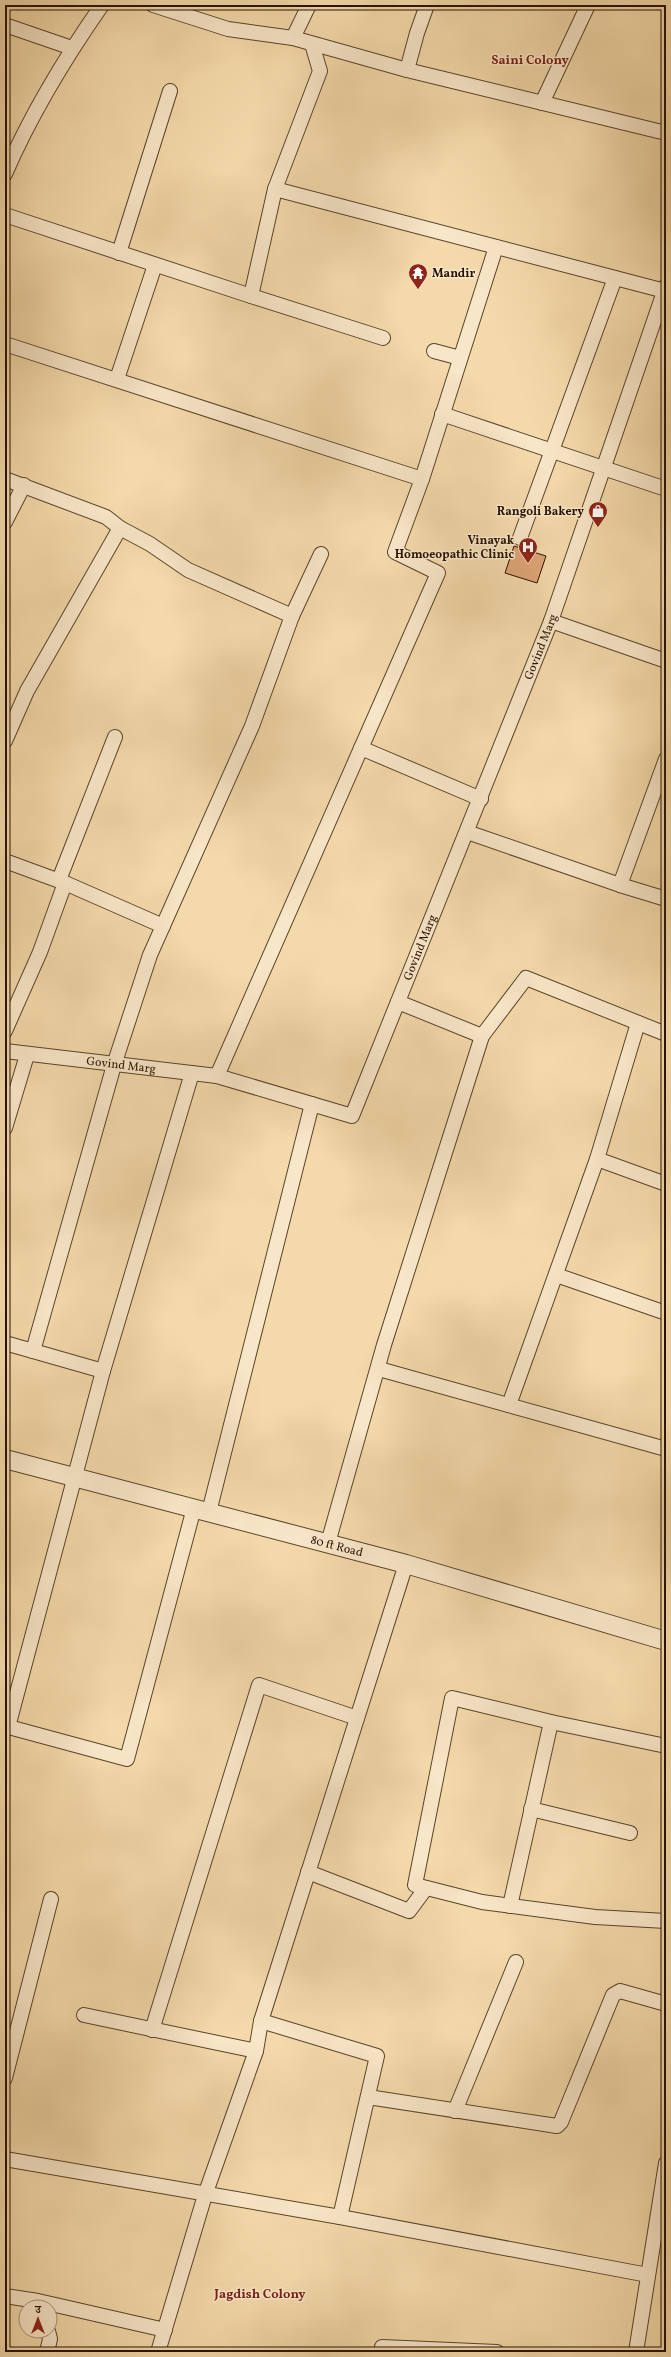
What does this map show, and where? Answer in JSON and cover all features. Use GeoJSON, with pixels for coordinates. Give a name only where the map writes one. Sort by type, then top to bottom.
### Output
{"type":"FeatureCollection","features":[{"type":"Feature","properties":{"kind":"street"},"geometry":{"type":"LineString","coordinates":[[5,174],[10,149],[72,48],[102,5]]}},
{"type":"Feature","properties":{"kind":"street"},"geometry":{"type":"LineString","coordinates":[[153,5],[228,28],[293,38],[407,70],[666,133]]}},
{"type":"Feature","properties":{"kind":"street"},"geometry":{"type":"LineString","coordinates":[[293,38],[309,5]]}},
{"type":"Feature","properties":{"kind":"street"},"geometry":{"type":"LineString","coordinates":[[407,70],[417,33],[427,5]]}},
{"type":"Feature","properties":{"kind":"street"},"geometry":{"type":"LineString","coordinates":[[542,103],[588,5]]}},
{"type":"Feature","properties":{"kind":"street"},"geometry":{"type":"LineString","coordinates":[[5,25],[72,48]]}},
{"type":"Feature","properties":{"kind":"street"},"geometry":{"type":"LineString","coordinates":[[251,296],[275,189],[320,71],[312,44]]}},
{"type":"Feature","properties":{"kind":"street"},"geometry":{"type":"LineString","coordinates":[[119,253],[170,91]]}},
{"type":"Feature","properties":{"kind":"street"},"geometry":{"type":"LineString","coordinates":[[275,189],[615,278],[665,288]]}},
{"type":"Feature","properties":{"kind":"street"},"geometry":{"type":"LineString","coordinates":[[5,215],[383,338]]}},
{"type":"Feature","properties":{"kind":"street"},"geometry":{"type":"LineString","coordinates":[[217,1076],[438,573],[395,552],[422,479],[496,247]]}},
{"type":"Feature","properties":{"kind":"street"},"geometry":{"type":"LineString","coordinates":[[117,379],[155,265]]}},
{"type":"Feature","properties":{"kind":"street"},"geometry":{"type":"LineString","coordinates":[[520,538],[615,278]]}},
{"type":"Feature","properties":{"kind":"street","name":"Govind Marg"},"geometry":{"type":"LineString","coordinates":[[5,1051],[217,1076],[352,1116],[551,621],[665,288]]}},
{"type":"Feature","properties":{"kind":"street"},"geometry":{"type":"LineString","coordinates":[[5,344],[422,479]]}},
{"type":"Feature","properties":{"kind":"street"},"geometry":{"type":"LineString","coordinates":[[434,351],[460,358]]}},
{"type":"Feature","properties":{"kind":"street"},"geometry":{"type":"LineString","coordinates":[[442,414],[666,489]]}},
{"type":"Feature","properties":{"kind":"street"},"geometry":{"type":"LineString","coordinates":[[5,478],[106,517],[120,528],[150,544],[188,570],[292,616]]}},
{"type":"Feature","properties":{"kind":"street"},"geometry":{"type":"LineString","coordinates":[[5,522],[24,485]]}},
{"type":"Feature","properties":{"kind":"street"},"geometry":{"type":"LineString","coordinates":[[5,741],[27,691],[120,528]]}},
{"type":"Feature","properties":{"kind":"street"},"geometry":{"type":"LineString","coordinates":[[33,1351],[114,1065],[150,955],[252,726],[292,616],[321,554]]}},
{"type":"Feature","properties":{"kind":"street"},"geometry":{"type":"LineString","coordinates":[[551,621],[666,661]]}},
{"type":"Feature","properties":{"kind":"street"},"geometry":{"type":"LineString","coordinates":[[5,1031],[40,952],[62,882],[115,737]]}},
{"type":"Feature","properties":{"kind":"street"},"geometry":{"type":"LineString","coordinates":[[361,748],[480,799]]}},
{"type":"Feature","properties":{"kind":"street"},"geometry":{"type":"LineString","coordinates":[[620,885],[666,759]]}},
{"type":"Feature","properties":{"kind":"street"},"geometry":{"type":"LineString","coordinates":[[467,832],[620,885],[666,899]]}},
{"type":"Feature","properties":{"kind":"street"},"geometry":{"type":"LineString","coordinates":[[5,861],[62,882],[163,926]]}},
{"type":"Feature","properties":{"kind":"street"},"geometry":{"type":"LineString","coordinates":[[328,1543],[379,1369],[384,1345],[482,1036],[526,978],[666,1034]]}},
{"type":"Feature","properties":{"kind":"street"},"geometry":{"type":"LineString","coordinates":[[398,1002],[482,1036]]}},
{"type":"Feature","properties":{"kind":"street"},"geometry":{"type":"LineString","coordinates":[[509,1405],[597,1159],[638,1023]]}},
{"type":"Feature","properties":{"kind":"street"},"geometry":{"type":"LineString","coordinates":[[5,1128],[27,1054]]}},
{"type":"Feature","properties":{"kind":"street"},"geometry":{"type":"LineString","coordinates":[[192,1073],[103,1370],[76,1476],[6,1727],[126,1759],[202,1510],[312,1104]]}},
{"type":"Feature","properties":{"kind":"street"},"geometry":{"type":"LineString","coordinates":[[597,1159],[666,1184]]}},
{"type":"Feature","properties":{"kind":"street"},"geometry":{"type":"LineString","coordinates":[[556,1275],[666,1313]]}},
{"type":"Feature","properties":{"kind":"street"},"geometry":{"type":"LineString","coordinates":[[5,1343],[103,1370]]}},
{"type":"Feature","properties":{"kind":"street"},"geometry":{"type":"LineString","coordinates":[[379,1369],[666,1449]]}},
{"type":"Feature","properties":{"kind":"street","name":"80 ft Road"},"geometry":{"type":"LineString","coordinates":[[5,1459],[76,1476],[406,1564],[666,1641]]}},
{"type":"Feature","properties":{"kind":"street"},"geometry":{"type":"LineString","coordinates":[[158,2352],[205,2195],[256,2051],[261,2021],[406,1564]]}},
{"type":"Feature","properties":{"kind":"street"},"geometry":{"type":"LineString","coordinates":[[152,2030],[258,1685],[358,1718]]}},
{"type":"Feature","properties":{"kind":"street"},"geometry":{"type":"LineString","coordinates":[[666,1746],[551,1722],[452,1698],[415,1885],[482,1902],[595,1917],[666,1921]]}},
{"type":"Feature","properties":{"kind":"street"},"geometry":{"type":"LineString","coordinates":[[510,1906],[551,1722]]}},
{"type":"Feature","properties":{"kind":"street"},"geometry":{"type":"LineString","coordinates":[[531,1809],[630,1833]]}},
{"type":"Feature","properties":{"kind":"street"},"geometry":{"type":"LineString","coordinates":[[308,1872],[409,1911],[426,1888]]}},
{"type":"Feature","properties":{"kind":"street"},"geometry":{"type":"LineString","coordinates":[[5,2078],[52,1899]]}},
{"type":"Feature","properties":{"kind":"street"},"geometry":{"type":"LineString","coordinates":[[455,2111],[516,1962]]}},
{"type":"Feature","properties":{"kind":"street"},"geometry":{"type":"LineString","coordinates":[[368,2097],[555,2126],[560,2125],[613,1995],[620,1991],[666,2004]]}},
{"type":"Feature","properties":{"kind":"street"},"geometry":{"type":"LineString","coordinates":[[84,2015],[256,2051]]}},
{"type":"Feature","properties":{"kind":"street"},"geometry":{"type":"LineString","coordinates":[[261,2021],[377,2056],[340,2217]]}},
{"type":"Feature","properties":{"kind":"street"},"geometry":{"type":"LineString","coordinates":[[5,2159],[205,2195],[340,2217],[648,2274]]}},
{"type":"Feature","properties":{"kind":"street"},"geometry":{"type":"LineString","coordinates":[[636,2352],[666,2163]]}},
{"type":"Feature","properties":{"kind":"street"},"geometry":{"type":"LineString","coordinates":[[5,2296],[18,2299]]}},
{"type":"Feature","properties":{"kind":"street"},"geometry":{"type":"LineString","coordinates":[[58,2308],[165,2330]]}},
{"type":"Feature","properties":{"kind":"street"},"geometry":{"type":"LineString","coordinates":[[47,2352],[50,2339]]}},
{"type":"Feature","properties":{"kind":"street"},"geometry":{"type":"LineString","coordinates":[[382,2347],[497,2352]]}},
{"type":"Feature","properties":{"kind":"building"},"geometry":{"type":"Polygon","coordinates":[[[514,546],[546,556],[537,583],[505,573],[514,546]]]}},
{"type":"Feature","properties":{"kind":"place","name":"Mandir"},"geometry":{"type":"Point","coordinates":[418,290]}},
{"type":"Feature","properties":{"kind":"place","name":"Rangoli Bakery"},"geometry":{"type":"Point","coordinates":[598,528]}},
{"type":"Feature","properties":{"kind":"place","name":"Vinayak Homoeopathic Clinic"},"geometry":{"type":"Point","coordinates":[528,564]}},
{"type":"Feature","properties":{"kind":"district","name":"Saini Colony"},"geometry":{"type":"Point","coordinates":[530,59]}},
{"type":"Feature","properties":{"kind":"district","name":"Jagdish Colony"},"geometry":{"type":"Point","coordinates":[260,2293]}}]}
